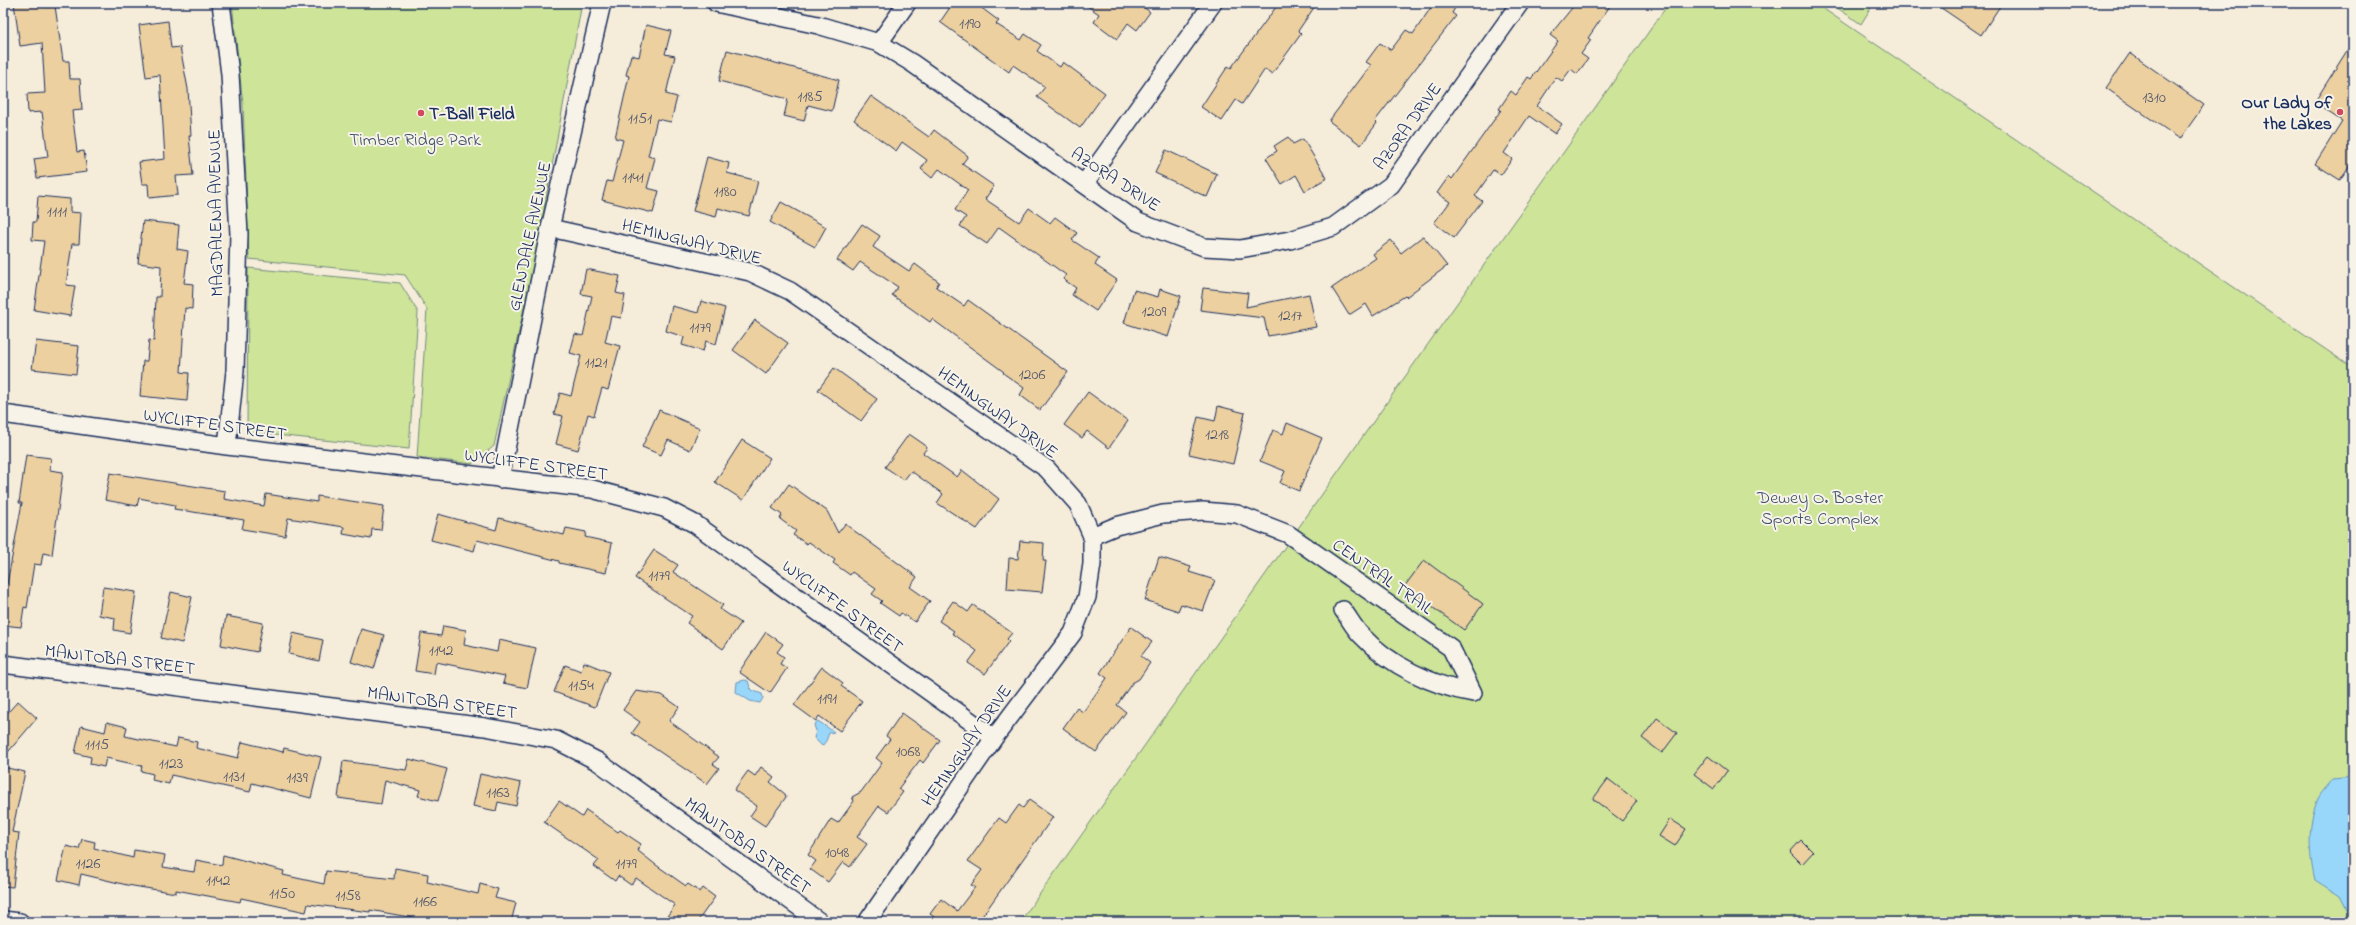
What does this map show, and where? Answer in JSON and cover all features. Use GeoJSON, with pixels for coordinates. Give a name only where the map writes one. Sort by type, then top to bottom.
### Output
{"type":"FeatureCollection","features":[{"type":"Feature","properties":{"kind":"street","name":"MAGDALENA AVENUE"},"geometry":{"type":"LineString","coordinates":[[221,3],[230,74],[239,234],[235,371],[227,446]]}},
{"type":"Feature","properties":{"kind":"street","name":"GLENDALE AVENUE"},"geometry":{"type":"LineString","coordinates":[[500,479],[550,228],[602,3]]}},
{"type":"Feature","properties":{"kind":"street","name":"AZORA DRIVE"},"geometry":{"type":"LineString","coordinates":[[716,3],[818,25],[879,43],[912,63],[1138,222],[1204,248],[1240,249],[1290,240],[1333,226],[1391,185],[1520,3]]}},
{"type":"Feature","properties":{"kind":"street"},"geometry":{"type":"LineString","coordinates":[[879,43],[907,3]]}},
{"type":"Feature","properties":{"kind":"street"},"geometry":{"type":"LineString","coordinates":[[1084,184],[1213,3]]}},
{"type":"Feature","properties":{"kind":"street","name":"HEMINGWAY DRIVE"},"geometry":{"type":"LineString","coordinates":[[550,228],[750,272],[790,291],[1046,469],[1078,504],[1092,536],[1092,564],[1087,597],[1073,633],[994,738],[868,922]]}},
{"type":"Feature","properties":{"kind":"street","name":"WYCLIFFE STREET"},"geometry":{"type":"LineString","coordinates":[[3,414],[227,446],[592,489],[664,508],[695,524],[994,738]]}},
{"type":"Feature","properties":{"kind":"street","name":"CENTRAL TRAIL"},"geometry":{"type":"LineString","coordinates":[[1092,536],[1116,526],[1163,514],[1203,511],[1238,514],[1288,534],[1451,648],[1473,693],[1453,689],[1406,668],[1381,653],[1360,634],[1343,610]]}},
{"type":"Feature","properties":{"kind":"street","name":"MANITOBA STREET"},"geometry":{"type":"LineString","coordinates":[[3,664],[477,726],[556,740],[597,761],[820,922]]}},
{"type":"Feature","properties":{"kind":"street"},"geometry":{"type":"LineString","coordinates":[[3,920],[20,922]]}},
{"type":"Feature","properties":{"kind":"green space","name":"Timber Ridge Park"},"geometry":{"type":"Polygon","coordinates":[[[232,3],[582,3],[536,253],[494,446],[472,464],[417,457],[427,309],[405,275],[249,259],[243,105],[232,3]]]}},
{"type":"Feature","properties":{"kind":"green space","name":"Dewey O. Boster Sports Complex"},"geometry":{"type":"Polygon","coordinates":[[[1669,3],[1815,3],[2353,368],[2353,922],[1020,922],[1669,3]]]}},
{"type":"Feature","properties":{"kind":"green space"},"geometry":{"type":"Polygon","coordinates":[[[1830,3],[1874,3],[1861,24],[1830,3]]]}},
{"type":"Feature","properties":{"kind":"green space"},"geometry":{"type":"Polygon","coordinates":[[[248,268],[400,283],[418,312],[409,449],[247,432],[248,268]]]}},
{"type":"Feature","properties":{"kind":"water"},"geometry":{"type":"Polygon","coordinates":[[[745,680],[748,681],[751,690],[762,694],[763,698],[760,703],[750,701],[736,692],[737,682],[745,680]]]}},
{"type":"Feature","properties":{"kind":"water"},"geometry":{"type":"Polygon","coordinates":[[[818,721],[834,732],[829,733],[822,746],[814,738],[816,731],[814,725],[818,721]]]}},
{"type":"Feature","properties":{"kind":"water"},"geometry":{"type":"Polygon","coordinates":[[[2353,777],[2353,921],[2340,896],[2315,880],[2311,860],[2310,840],[2314,809],[2321,794],[2333,779],[2353,777]]]}},
{"type":"Feature","properties":{"kind":"building"},"geometry":{"type":"Polygon","coordinates":[[[14,3],[47,3],[47,7],[55,6],[63,61],[69,61],[70,79],[80,79],[82,110],[72,111],[77,152],[84,151],[87,172],[37,178],[34,159],[48,157],[42,112],[28,113],[27,94],[45,93],[42,43],[20,46],[14,3]]]}},
{"type":"Feature","properties":{"kind":"building"},"geometry":{"type":"Polygon","coordinates":[[[953,3],[975,3],[999,21],[996,24],[1021,40],[1025,34],[1041,45],[1037,51],[1060,67],[1063,62],[1105,93],[1080,128],[1037,97],[1045,87],[1013,65],[1009,72],[940,22],[953,3]]]}},
{"type":"Feature","properties":{"kind":"building"},"geometry":{"type":"Polygon","coordinates":[[[1083,3],[1138,3],[1150,12],[1137,30],[1128,23],[1117,39],[1094,22],[1099,14],[1083,3]]]}},
{"type":"Feature","properties":{"kind":"building"},"geometry":{"type":"Polygon","coordinates":[[[1279,3],[1317,3],[1298,31],[1301,34],[1272,74],[1265,69],[1242,104],[1236,100],[1222,121],[1201,107],[1228,66],[1231,68],[1279,3]]]}},
{"type":"Feature","properties":{"kind":"building"},"geometry":{"type":"Polygon","coordinates":[[[1434,3],[1458,3],[1452,13],[1456,16],[1375,121],[1377,123],[1361,145],[1329,121],[1371,65],[1366,62],[1380,43],[1391,50],[1406,30],[1413,34],[1434,3]]]}},
{"type":"Feature","properties":{"kind":"building"},"geometry":{"type":"Polygon","coordinates":[[[1576,3],[1612,3],[1588,38],[1591,40],[1581,54],[1588,59],[1577,74],[1571,69],[1562,81],[1556,77],[1537,106],[1562,124],[1555,134],[1529,116],[1504,153],[1512,159],[1501,175],[1493,170],[1475,196],[1482,201],[1454,238],[1434,223],[1450,202],[1437,193],[1449,176],[1452,179],[1501,110],[1499,109],[1511,91],[1516,95],[1528,77],[1531,79],[1558,41],[1550,35],[1576,3]]]}},
{"type":"Feature","properties":{"kind":"building"},"geometry":{"type":"Polygon","coordinates":[[[1934,3],[2002,3],[1981,35],[1934,3]]]}},
{"type":"Feature","properties":{"kind":"building"},"geometry":{"type":"Polygon","coordinates":[[[168,21],[171,48],[180,47],[188,89],[191,136],[189,136],[193,175],[176,176],[178,195],[149,198],[148,184],[142,184],[139,162],[165,159],[160,75],[146,77],[139,25],[168,21]]]}},
{"type":"Feature","properties":{"kind":"building"},"geometry":{"type":"Polygon","coordinates":[[[646,25],[671,31],[665,54],[675,56],[666,94],[677,97],[671,122],[657,119],[648,156],[655,158],[647,188],[659,191],[653,213],[602,200],[607,181],[612,182],[623,140],[615,138],[629,76],[626,75],[631,55],[639,57],[646,25]]]}},
{"type":"Feature","properties":{"kind":"building","name":"Our Lady of the Lakes"},"geometry":{"type":"Polygon","coordinates":[[[2353,41],[2353,160],[2340,180],[2315,164],[2342,121],[2314,103],[2353,41]]]}},
{"type":"Feature","properties":{"kind":"building"},"geometry":{"type":"Polygon","coordinates":[[[727,50],[839,80],[832,111],[808,105],[804,121],[784,116],[788,99],[719,81],[727,50]]]}},
{"type":"Feature","properties":{"kind":"building"},"geometry":{"type":"Polygon","coordinates":[[[2130,53],[2204,105],[2180,139],[2106,88],[2130,53]]]}},
{"type":"Feature","properties":{"kind":"building"},"geometry":{"type":"Polygon","coordinates":[[[871,96],[929,137],[934,130],[968,156],[962,164],[994,186],[985,199],[1019,222],[1029,208],[1050,223],[1055,217],[1077,233],[1072,240],[1099,258],[1095,265],[1117,280],[1096,311],[1072,295],[1076,288],[1063,279],[1066,275],[999,227],[987,244],[960,226],[966,217],[955,210],[968,190],[939,169],[932,178],[921,169],[927,160],[902,142],[896,151],[854,120],[871,96]]]}},
{"type":"Feature","properties":{"kind":"building"},"geometry":{"type":"Polygon","coordinates":[[[1288,137],[1293,144],[1303,139],[1327,178],[1305,191],[1296,175],[1282,184],[1266,158],[1277,151],[1274,146],[1288,137]]]}},
{"type":"Feature","properties":{"kind":"building"},"geometry":{"type":"Polygon","coordinates":[[[1166,150],[1217,174],[1207,197],[1155,173],[1166,150]]]}},
{"type":"Feature","properties":{"kind":"building"},"geometry":{"type":"Polygon","coordinates":[[[707,157],[729,163],[727,173],[758,181],[749,216],[718,208],[716,217],[693,211],[707,157]]]}},
{"type":"Feature","properties":{"kind":"building"},"geometry":{"type":"Polygon","coordinates":[[[38,196],[70,199],[70,212],[81,213],[79,244],[72,244],[66,285],[75,286],[70,316],[34,310],[44,241],[32,240],[33,222],[36,222],[38,196]]]}},
{"type":"Feature","properties":{"kind":"building"},"geometry":{"type":"Polygon","coordinates":[[[781,202],[826,227],[815,247],[770,222],[781,202]]]}},
{"type":"Feature","properties":{"kind":"building"},"geometry":{"type":"Polygon","coordinates":[[[143,221],[179,225],[177,249],[188,251],[184,283],[193,284],[192,309],[185,308],[181,372],[189,373],[187,401],[140,396],[143,361],[147,361],[149,340],[154,341],[156,297],[160,297],[161,266],[138,263],[143,221]]]}},
{"type":"Feature","properties":{"kind":"building"},"geometry":{"type":"Polygon","coordinates":[[[862,224],[880,236],[873,247],[909,271],[915,264],[939,282],[936,287],[964,306],[968,300],[1068,372],[1040,410],[1020,395],[1024,388],[1003,373],[1004,372],[932,319],[930,322],[892,295],[898,287],[860,262],[853,271],[837,260],[862,224]]]}},
{"type":"Feature","properties":{"kind":"building"},"geometry":{"type":"Polygon","coordinates":[[[1423,236],[1447,266],[1406,297],[1405,296],[1373,316],[1366,304],[1349,315],[1332,288],[1376,258],[1373,254],[1391,240],[1401,253],[1423,236]]]}},
{"type":"Feature","properties":{"kind":"building"},"geometry":{"type":"Polygon","coordinates":[[[586,269],[620,276],[616,293],[625,295],[621,318],[611,316],[605,342],[620,346],[608,390],[602,388],[594,416],[588,414],[578,450],[556,444],[563,416],[554,414],[560,393],[571,396],[581,356],[570,353],[575,334],[583,336],[592,296],[581,294],[586,269]]]}},
{"type":"Feature","properties":{"kind":"building"},"geometry":{"type":"Polygon","coordinates":[[[1203,288],[1248,293],[1246,307],[1309,294],[1316,327],[1268,336],[1264,318],[1200,310],[1203,288]]]}},
{"type":"Feature","properties":{"kind":"building"},"geometry":{"type":"Polygon","coordinates":[[[1160,289],[1181,296],[1168,337],[1124,323],[1134,290],[1158,297],[1160,289]]]}},
{"type":"Feature","properties":{"kind":"building"},"geometry":{"type":"Polygon","coordinates":[[[701,301],[725,308],[716,344],[706,341],[703,351],[682,345],[684,337],[666,331],[672,306],[698,313],[701,301]]]}},
{"type":"Feature","properties":{"kind":"building"},"geometry":{"type":"Polygon","coordinates":[[[755,320],[788,343],[766,374],[733,350],[755,320]]]}},
{"type":"Feature","properties":{"kind":"building"},"geometry":{"type":"Polygon","coordinates":[[[36,341],[79,346],[76,374],[32,369],[36,341]]]}},
{"type":"Feature","properties":{"kind":"building"},"geometry":{"type":"Polygon","coordinates":[[[834,368],[877,399],[861,421],[818,390],[834,368]]]}},
{"type":"Feature","properties":{"kind":"building"},"geometry":{"type":"Polygon","coordinates":[[[1088,392],[1128,421],[1109,448],[1087,431],[1082,438],[1064,425],[1088,392]]]}},
{"type":"Feature","properties":{"kind":"building"},"geometry":{"type":"Polygon","coordinates":[[[1218,406],[1245,413],[1233,464],[1189,454],[1198,417],[1215,421],[1218,406]]]}},
{"type":"Feature","properties":{"kind":"building"},"geometry":{"type":"Polygon","coordinates":[[[659,410],[700,428],[690,450],[668,440],[661,455],[642,447],[659,410]]]}},
{"type":"Feature","properties":{"kind":"building"},"geometry":{"type":"Polygon","coordinates":[[[1287,423],[1322,438],[1299,491],[1280,483],[1285,471],[1260,461],[1273,430],[1283,434],[1287,423]]]}},
{"type":"Feature","properties":{"kind":"building"},"geometry":{"type":"Polygon","coordinates":[[[909,434],[925,445],[927,448],[923,453],[957,477],[962,470],[999,499],[977,529],[937,503],[943,494],[911,471],[904,480],[885,467],[909,434]]]}},
{"type":"Feature","properties":{"kind":"building"},"geometry":{"type":"Polygon","coordinates":[[[742,440],[770,458],[743,500],[715,482],[742,440]]]}},
{"type":"Feature","properties":{"kind":"building"},"geometry":{"type":"Polygon","coordinates":[[[26,455],[51,458],[50,470],[63,472],[52,555],[43,553],[41,565],[34,564],[27,608],[24,607],[21,627],[3,625],[3,583],[7,584],[22,503],[19,503],[26,455]]]}},
{"type":"Feature","properties":{"kind":"building"},"geometry":{"type":"Polygon","coordinates":[[[110,473],[225,491],[224,499],[264,506],[266,494],[317,502],[317,496],[384,506],[381,530],[372,529],[371,539],[343,534],[344,527],[288,518],[285,536],[242,529],[244,520],[174,509],[175,505],[139,498],[137,506],[105,500],[110,473]]]}},
{"type":"Feature","properties":{"kind":"building"},"geometry":{"type":"Polygon","coordinates":[[[789,484],[827,511],[838,533],[845,524],[917,577],[910,587],[930,601],[915,622],[901,613],[899,616],[880,603],[882,601],[872,594],[876,589],[852,572],[850,575],[833,563],[835,560],[809,542],[807,544],[793,535],[796,531],[780,519],[782,515],[772,508],[789,484]]]}},
{"type":"Feature","properties":{"kind":"building"},"geometry":{"type":"Polygon","coordinates":[[[438,514],[496,530],[499,518],[564,535],[566,528],[586,532],[585,537],[612,543],[606,573],[559,563],[559,561],[477,540],[474,551],[431,540],[438,514]]]}},
{"type":"Feature","properties":{"kind":"building"},"geometry":{"type":"Polygon","coordinates":[[[1020,541],[1044,543],[1043,561],[1046,561],[1042,592],[1007,589],[1009,558],[1018,559],[1020,541]]]}},
{"type":"Feature","properties":{"kind":"building"},"geometry":{"type":"Polygon","coordinates":[[[654,550],[678,565],[673,572],[723,605],[720,609],[741,623],[723,649],[687,623],[692,616],[635,578],[654,550]]]}},
{"type":"Feature","properties":{"kind":"building"},"geometry":{"type":"Polygon","coordinates":[[[1159,557],[1191,567],[1189,572],[1215,580],[1203,611],[1181,604],[1178,611],[1145,600],[1159,557]]]}},
{"type":"Feature","properties":{"kind":"building"},"geometry":{"type":"Polygon","coordinates":[[[1424,560],[1483,604],[1464,630],[1404,587],[1424,560]]]}},
{"type":"Feature","properties":{"kind":"building"},"geometry":{"type":"Polygon","coordinates":[[[103,587],[136,592],[130,633],[114,630],[115,618],[99,615],[103,587]]]}},
{"type":"Feature","properties":{"kind":"building"},"geometry":{"type":"Polygon","coordinates":[[[171,592],[192,597],[182,643],[161,638],[171,592]]]}},
{"type":"Feature","properties":{"kind":"building"},"geometry":{"type":"Polygon","coordinates":[[[953,601],[968,612],[973,605],[1012,633],[1007,639],[1009,641],[985,674],[968,663],[977,651],[952,633],[954,631],[939,621],[953,601]]]}},
{"type":"Feature","properties":{"kind":"building"},"geometry":{"type":"Polygon","coordinates":[[[226,616],[263,623],[257,652],[221,645],[226,616]]]}},
{"type":"Feature","properties":{"kind":"building"},"geometry":{"type":"Polygon","coordinates":[[[443,626],[466,630],[464,645],[497,652],[499,640],[536,648],[527,688],[503,683],[505,676],[436,662],[434,674],[415,671],[421,633],[441,636],[443,626]]]}},
{"type":"Feature","properties":{"kind":"building"},"geometry":{"type":"Polygon","coordinates":[[[1131,627],[1152,642],[1141,656],[1150,663],[1139,679],[1132,683],[1117,705],[1126,712],[1096,752],[1063,728],[1077,708],[1083,712],[1107,678],[1100,673],[1131,627]]]}},
{"type":"Feature","properties":{"kind":"building"},"geometry":{"type":"Polygon","coordinates":[[[361,629],[384,635],[374,669],[351,662],[361,629]]]}},
{"type":"Feature","properties":{"kind":"building"},"geometry":{"type":"Polygon","coordinates":[[[766,632],[783,644],[777,652],[784,657],[780,664],[787,668],[770,693],[739,672],[766,632]]]}},
{"type":"Feature","properties":{"kind":"building"},"geometry":{"type":"Polygon","coordinates":[[[293,633],[323,640],[319,661],[289,654],[293,633]]]}},
{"type":"Feature","properties":{"kind":"building"},"geometry":{"type":"Polygon","coordinates":[[[584,662],[609,672],[595,707],[554,692],[565,665],[581,671],[584,662]]]}},
{"type":"Feature","properties":{"kind":"building"},"geometry":{"type":"Polygon","coordinates":[[[822,667],[843,683],[841,686],[862,701],[840,731],[819,716],[816,721],[794,705],[822,667]]]}},
{"type":"Feature","properties":{"kind":"building"},"geometry":{"type":"Polygon","coordinates":[[[636,691],[662,695],[679,707],[669,721],[719,757],[713,764],[719,768],[707,784],[632,733],[640,722],[623,710],[636,691]]]}},
{"type":"Feature","properties":{"kind":"building"},"geometry":{"type":"Polygon","coordinates":[[[18,701],[37,718],[3,758],[3,718],[18,701]]]}},
{"type":"Feature","properties":{"kind":"building"},"geometry":{"type":"Polygon","coordinates":[[[902,713],[940,740],[923,763],[920,760],[898,789],[903,792],[888,812],[879,806],[857,837],[867,844],[850,867],[843,862],[828,882],[810,869],[816,861],[808,855],[831,819],[838,823],[854,801],[852,797],[861,792],[882,763],[876,758],[890,739],[886,736],[902,713]]]}},
{"type":"Feature","properties":{"kind":"building"},"geometry":{"type":"Polygon","coordinates":[[[1657,718],[1677,733],[1662,753],[1642,738],[1657,718]]]}},
{"type":"Feature","properties":{"kind":"building"},"geometry":{"type":"Polygon","coordinates":[[[107,722],[127,727],[125,736],[176,747],[178,738],[197,742],[196,748],[238,758],[242,742],[283,752],[284,748],[321,757],[311,798],[252,783],[250,792],[171,775],[169,784],[152,780],[153,774],[141,771],[142,766],[106,758],[104,767],[90,764],[91,757],[75,753],[81,726],[105,732],[107,722]]]}},
{"type":"Feature","properties":{"kind":"building"},"geometry":{"type":"Polygon","coordinates":[[[1708,756],[1727,771],[1714,789],[1694,774],[1708,756]]]}},
{"type":"Feature","properties":{"kind":"building"},"geometry":{"type":"Polygon","coordinates":[[[409,759],[447,769],[438,801],[418,796],[420,790],[385,780],[381,804],[338,798],[343,761],[406,770],[409,759]]]}},
{"type":"Feature","properties":{"kind":"building"},"geometry":{"type":"Polygon","coordinates":[[[3,767],[25,772],[12,832],[19,833],[13,887],[3,886],[3,767]]]}},
{"type":"Feature","properties":{"kind":"building"},"geometry":{"type":"Polygon","coordinates":[[[761,767],[774,777],[770,782],[785,794],[786,797],[765,826],[750,816],[757,806],[734,790],[748,771],[755,776],[761,767]]]}},
{"type":"Feature","properties":{"kind":"building"},"geometry":{"type":"Polygon","coordinates":[[[480,774],[521,783],[516,806],[498,802],[496,811],[473,806],[480,774]]]}},
{"type":"Feature","properties":{"kind":"building"},"geometry":{"type":"Polygon","coordinates":[[[1608,779],[1637,801],[1622,821],[1593,799],[1608,779]]]}},
{"type":"Feature","properties":{"kind":"building"},"geometry":{"type":"Polygon","coordinates":[[[1029,800],[1053,817],[978,922],[941,922],[930,914],[941,899],[957,911],[975,887],[971,885],[982,870],[968,861],[999,818],[1006,823],[1019,805],[1023,808],[1029,800]]]}},
{"type":"Feature","properties":{"kind":"building"},"geometry":{"type":"Polygon","coordinates":[[[559,801],[582,817],[586,810],[618,832],[620,830],[641,844],[637,850],[656,865],[686,886],[688,884],[700,892],[703,888],[715,897],[697,922],[663,922],[675,905],[636,878],[631,885],[618,876],[615,881],[594,866],[599,860],[544,822],[559,801]]]}},
{"type":"Feature","properties":{"kind":"building"},"geometry":{"type":"Polygon","coordinates":[[[1670,819],[1686,829],[1675,846],[1659,836],[1670,819]]]}},
{"type":"Feature","properties":{"kind":"building"},"geometry":{"type":"Polygon","coordinates":[[[82,839],[95,842],[94,848],[133,858],[134,850],[165,855],[163,867],[194,872],[196,860],[222,865],[223,855],[284,871],[283,875],[324,884],[326,871],[394,879],[395,868],[428,874],[427,882],[478,894],[480,884],[498,889],[495,898],[516,903],[511,922],[436,922],[370,910],[370,912],[308,904],[306,912],[241,898],[240,902],[176,890],[176,893],[127,885],[81,874],[79,885],[58,880],[66,846],[79,849],[82,839]]]}},
{"type":"Feature","properties":{"kind":"building"},"geometry":{"type":"Polygon","coordinates":[[[1801,840],[1813,852],[1802,864],[1790,852],[1801,840]]]}},
{"type":"Feature","properties":{"kind":"place","name":"Our Lady of the Lakes"},"geometry":{"type":"Point","coordinates":[2340,112]}},
{"type":"Feature","properties":{"kind":"place","name":"T-Ball Field"},"geometry":{"type":"Point","coordinates":[421,113]}}]}
